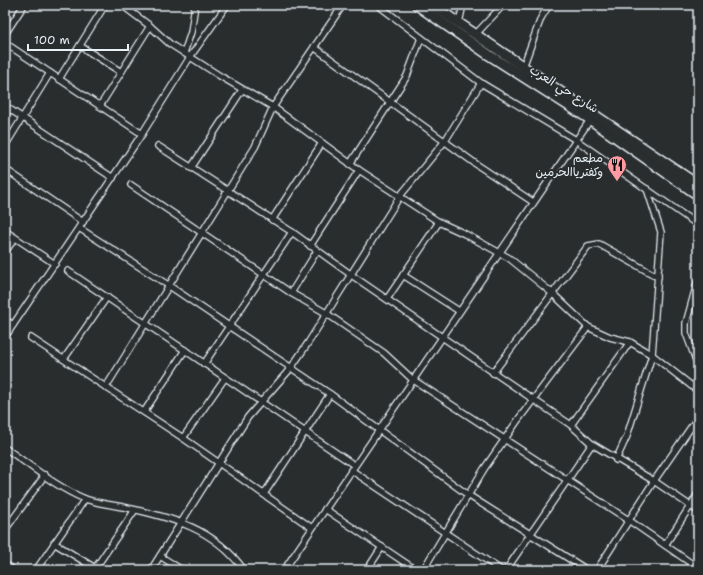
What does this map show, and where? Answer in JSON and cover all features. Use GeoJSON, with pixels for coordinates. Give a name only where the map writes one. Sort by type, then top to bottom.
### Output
{"type":"FeatureCollection","features":[{"type":"Feature","properties":{"kind":"main road","name":"شارع حي العرب"},"geometry":{"type":"LineString","coordinates":[[417,5],[482,45],[698,185]]}},
{"type":"Feature","properties":{"kind":"main road","name":"شارع حي العرب"},"geometry":{"type":"LineString","coordinates":[[432,5],[475,35],[482,45],[523,67],[698,195]]}},
{"type":"Feature","properties":{"kind":"street"},"geometry":{"type":"LineString","coordinates":[[5,34],[24,5]]}},
{"type":"Feature","properties":{"kind":"street"},"geometry":{"type":"LineString","coordinates":[[59,79],[104,5]]}},
{"type":"Feature","properties":{"kind":"street"},"geometry":{"type":"LineString","coordinates":[[122,5],[184,53],[242,90],[273,107],[359,170],[439,222],[500,252],[552,293],[588,327],[610,337],[630,342],[652,355],[698,391]]}},
{"type":"Feature","properties":{"kind":"street"},"geometry":{"type":"LineString","coordinates":[[184,53],[191,32],[195,5]]}},
{"type":"Feature","properties":{"kind":"street"},"geometry":{"type":"LineString","coordinates":[[5,337],[113,178],[190,57],[227,5]]}},
{"type":"Feature","properties":{"kind":"street"},"geometry":{"type":"LineString","coordinates":[[106,387],[255,147],[273,107],[343,5]]}},
{"type":"Feature","properties":{"kind":"street"},"geometry":{"type":"LineString","coordinates":[[378,5],[481,83],[576,140],[698,225]]}},
{"type":"Feature","properties":{"kind":"street"},"geometry":{"type":"LineString","coordinates":[[459,24],[463,5]]}},
{"type":"Feature","properties":{"kind":"street"},"geometry":{"type":"LineString","coordinates":[[475,35],[503,5]]}},
{"type":"Feature","properties":{"kind":"street"},"geometry":{"type":"LineString","coordinates":[[523,67],[541,18],[550,5]]}},
{"type":"Feature","properties":{"kind":"street"},"geometry":{"type":"LineString","coordinates":[[100,106],[150,26]]}},
{"type":"Feature","properties":{"kind":"street"},"geometry":{"type":"LineString","coordinates":[[350,164],[411,68],[421,38]]}},
{"type":"Feature","properties":{"kind":"street"},"geometry":{"type":"LineString","coordinates":[[5,43],[142,134]]}},
{"type":"Feature","properties":{"kind":"street"},"geometry":{"type":"LineString","coordinates":[[80,46],[121,72]]}},
{"type":"Feature","properties":{"kind":"street"},"geometry":{"type":"LineString","coordinates":[[314,47],[533,202]]}},
{"type":"Feature","properties":{"kind":"street"},"geometry":{"type":"LineString","coordinates":[[5,146],[50,73]]}},
{"type":"Feature","properties":{"kind":"street"},"geometry":{"type":"LineString","coordinates":[[151,570],[248,417],[291,368],[400,196],[445,141],[481,83]]}},
{"type":"Feature","properties":{"kind":"street"},"geometry":{"type":"LineString","coordinates":[[191,168],[242,90]]}},
{"type":"Feature","properties":{"kind":"street"},"geometry":{"type":"LineString","coordinates":[[5,106],[113,178]]}},
{"type":"Feature","properties":{"kind":"street"},"geometry":{"type":"LineString","coordinates":[[284,570],[378,429],[593,117]]}},
{"type":"Feature","properties":{"kind":"street"},"geometry":{"type":"LineString","coordinates":[[272,220],[322,143]]}},
{"type":"Feature","properties":{"kind":"street"},"geometry":{"type":"LineString","coordinates":[[158,146],[292,232],[350,274],[570,425],[592,444],[616,460],[654,481],[698,511]]}},
{"type":"Feature","properties":{"kind":"street"},"geometry":{"type":"LineString","coordinates":[[5,169],[83,222]]}},
{"type":"Feature","properties":{"kind":"street"},"geometry":{"type":"LineString","coordinates":[[310,246],[359,170]]}},
{"type":"Feature","properties":{"kind":"street"},"geometry":{"type":"LineString","coordinates":[[131,185],[291,293],[326,313],[384,353],[412,380],[630,521],[698,568]]}},
{"type":"Feature","properties":{"kind":"street"},"geometry":{"type":"LineString","coordinates":[[616,460],[636,412],[652,355],[661,232],[647,189]]}},
{"type":"Feature","properties":{"kind":"street"},"geometry":{"type":"LineString","coordinates":[[387,299],[439,222]]}},
{"type":"Feature","properties":{"kind":"street"},"geometry":{"type":"LineString","coordinates":[[79,228],[230,326],[330,394],[468,495],[587,570]]}},
{"type":"Feature","properties":{"kind":"street"},"geometry":{"type":"LineString","coordinates":[[5,231],[55,264]]}},
{"type":"Feature","properties":{"kind":"street"},"geometry":{"type":"LineString","coordinates":[[204,364],[292,232]]}},
{"type":"Feature","properties":{"kind":"street"},"geometry":{"type":"LineString","coordinates":[[5,252],[15,238]]}},
{"type":"Feature","properties":{"kind":"street"},"geometry":{"type":"LineString","coordinates":[[493,372],[588,246],[592,244],[599,244],[658,278]]}},
{"type":"Feature","properties":{"kind":"street"},"geometry":{"type":"LineString","coordinates":[[291,293],[317,251]]}},
{"type":"Feature","properties":{"kind":"street"},"geometry":{"type":"LineString","coordinates":[[68,271],[261,401],[446,534],[501,570]]}},
{"type":"Feature","properties":{"kind":"street"},"geometry":{"type":"LineString","coordinates":[[403,275],[459,311]]}},
{"type":"Feature","properties":{"kind":"street"},"geometry":{"type":"LineString","coordinates":[[698,280],[686,323],[686,334],[698,366]]}},
{"type":"Feature","properties":{"kind":"street"},"geometry":{"type":"LineString","coordinates":[[64,359],[107,297]]}},
{"type":"Feature","properties":{"kind":"street"},"geometry":{"type":"LineString","coordinates":[[5,320],[13,325]]}},
{"type":"Feature","properties":{"kind":"street"},"geometry":{"type":"LineString","coordinates":[[423,570],[446,534],[468,495],[504,440],[588,327]]}},
{"type":"Feature","properties":{"kind":"street"},"geometry":{"type":"LineString","coordinates":[[31,338],[183,438],[218,464],[312,528]]}},
{"type":"Feature","properties":{"kind":"street"},"geometry":{"type":"LineString","coordinates":[[570,425],[630,342]]}},
{"type":"Feature","properties":{"kind":"street"},"geometry":{"type":"LineString","coordinates":[[144,412],[186,350]]}},
{"type":"Feature","properties":{"kind":"street"},"geometry":{"type":"LineString","coordinates":[[183,438],[225,378]]}},
{"type":"Feature","properties":{"kind":"street"},"geometry":{"type":"LineString","coordinates":[[264,494],[330,394]]}},
{"type":"Feature","properties":{"kind":"street"},"geometry":{"type":"LineString","coordinates":[[597,570],[630,521],[654,481],[698,417]]}},
{"type":"Feature","properties":{"kind":"street"},"geometry":{"type":"LineString","coordinates":[[506,570],[592,444]]}},
{"type":"Feature","properties":{"kind":"street"},"geometry":{"type":"LineString","coordinates":[[5,448],[58,485],[85,499],[182,522],[219,544],[234,557],[244,570]]}},
{"type":"Feature","properties":{"kind":"street"},"geometry":{"type":"LineString","coordinates":[[5,530],[45,475]]}},
{"type":"Feature","properties":{"kind":"street"},"geometry":{"type":"LineString","coordinates":[[665,545],[698,494]]}},
{"type":"Feature","properties":{"kind":"street"},"geometry":{"type":"LineString","coordinates":[[36,570],[85,499]]}},
{"type":"Feature","properties":{"kind":"street"},"geometry":{"type":"LineString","coordinates":[[325,509],[416,570]]}},
{"type":"Feature","properties":{"kind":"street"},"geometry":{"type":"LineString","coordinates":[[54,543],[95,569],[134,510]]}},
{"type":"Feature","properties":{"kind":"street"},"geometry":{"type":"LineString","coordinates":[[367,570],[382,547]]}},
{"type":"Feature","properties":{"kind":"street"},"geometry":{"type":"LineString","coordinates":[[160,556],[182,570]]}},
{"type":"Feature","properties":{"kind":"street"},"geometry":{"type":"LineString","coordinates":[[5,564],[14,570]]}},
{"type":"Feature","properties":{"kind":"place","name":"مطعم وكفترياالحرمين"},"geometry":{"type":"Point","coordinates":[617,182]}}]}
